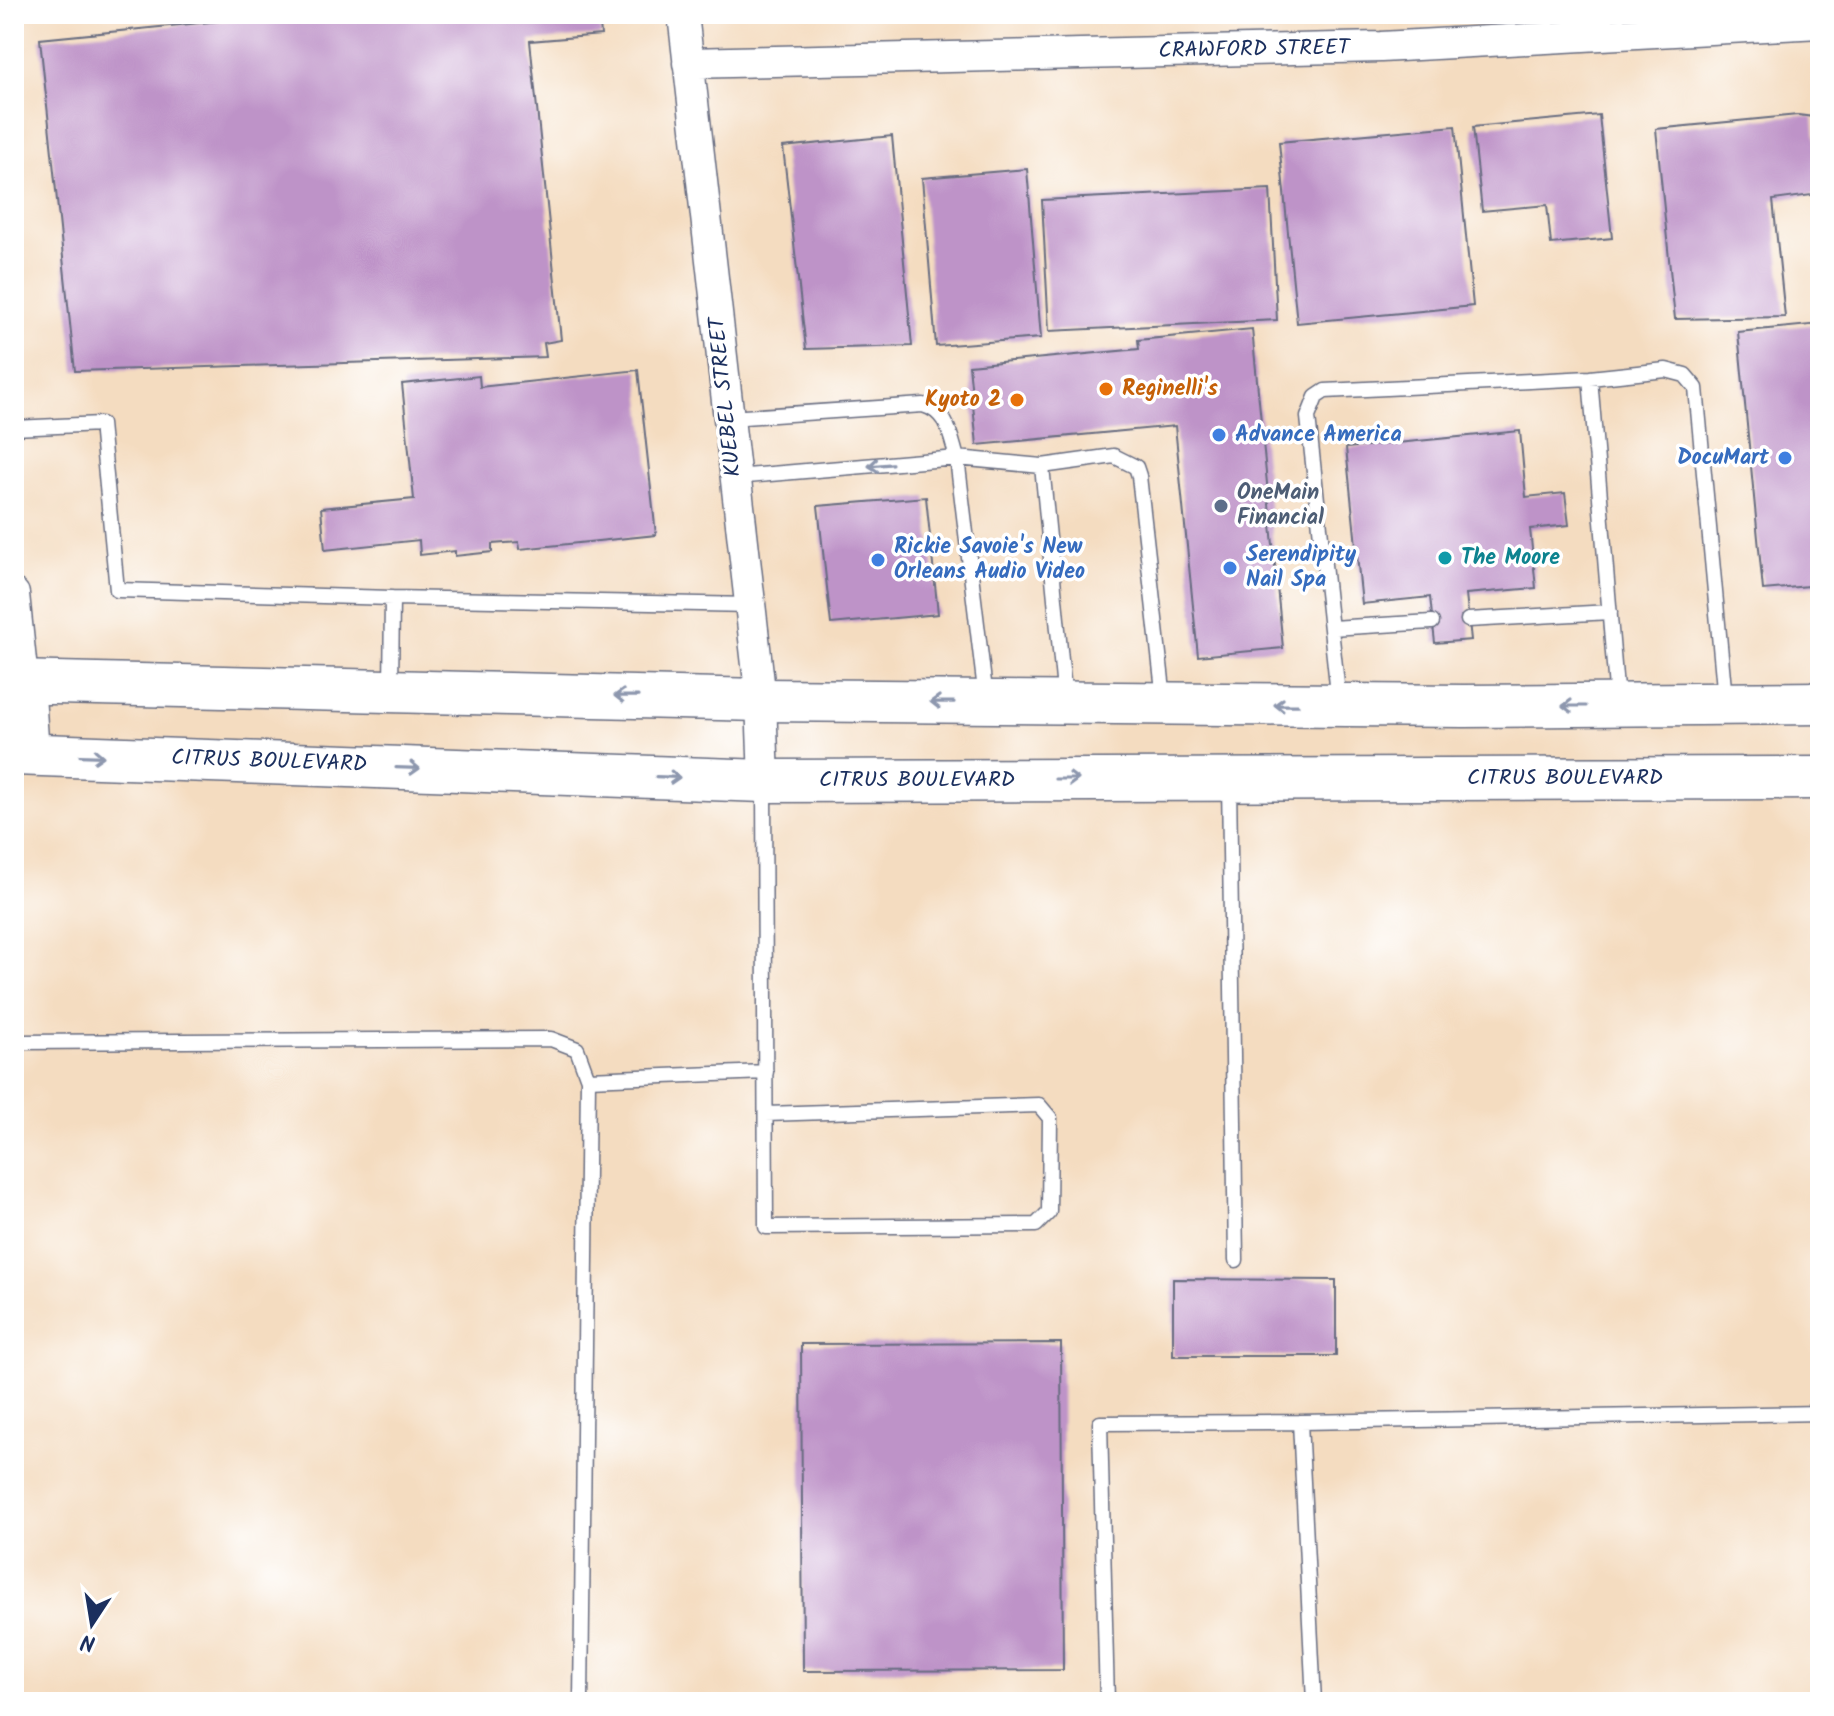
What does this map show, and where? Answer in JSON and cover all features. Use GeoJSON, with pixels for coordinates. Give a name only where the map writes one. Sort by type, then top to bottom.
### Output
{"type":"FeatureCollection","features":[{"type":"Feature","properties":{"kind":"street","name":"KUEBEL STREET"},"geometry":{"type":"LineString","coordinates":[[683,14],[751,605],[761,700],[764,781]]}},
{"type":"Feature","properties":{"kind":"street","name":"CRAWFORD STREET"},"geometry":{"type":"LineString","coordinates":[[688,63],[1381,47],[1820,23]]}},
{"type":"Feature","properties":{"kind":"street"},"geometry":{"type":"LineString","coordinates":[[14,594],[21,754]]}},
{"type":"Feature","properties":{"kind":"street"},"geometry":{"type":"LineString","coordinates":[[19,682],[761,700],[1618,706],[1820,703]]}},
{"type":"Feature","properties":{"kind":"street","name":"CITRUS BOULEVARD"},"geometry":{"type":"LineString","coordinates":[[21,754],[764,781],[1820,778]]}},
{"type":"Feature","properties":{"kind":"lane"},"geometry":{"type":"LineString","coordinates":[[1339,705],[1308,417],[1316,397],[1325,391],[1590,378],[1666,370],[1685,375],[1696,388],[1725,703]]}},
{"type":"Feature","properties":{"kind":"lane"},"geometry":{"type":"LineString","coordinates":[[1590,378],[1618,706]]}},
{"type":"Feature","properties":{"kind":"lane"},"geometry":{"type":"LineString","coordinates":[[729,418],[923,405],[936,409],[945,418],[957,458],[986,702]]}},
{"type":"Feature","properties":{"kind":"lane"},"geometry":{"type":"LineString","coordinates":[[14,428],[101,424],[117,590],[751,605]]}},
{"type":"Feature","properties":{"kind":"lane"},"geometry":{"type":"LineString","coordinates":[[735,477],[957,458],[1042,466],[1114,456],[1136,467],[1165,704]]}},
{"type":"Feature","properties":{"kind":"lane"},"geometry":{"type":"LineString","coordinates":[[1042,466],[1065,702]]}},
{"type":"Feature","properties":{"kind":"lane"},"geometry":{"type":"LineString","coordinates":[[391,691],[392,598]]}},
{"type":"Feature","properties":{"kind":"lane"},"geometry":{"type":"LineString","coordinates":[[1468,620],[1610,612]]}},
{"type":"Feature","properties":{"kind":"lane"},"geometry":{"type":"LineString","coordinates":[[1331,628],[1432,622]]}},
{"type":"Feature","properties":{"kind":"lane"},"geometry":{"type":"LineString","coordinates":[[1229,778],[1236,1260]]}},
{"type":"Feature","properties":{"kind":"lane"},"geometry":{"type":"LineString","coordinates":[[764,781],[766,1227],[1036,1225],[1049,1212],[1050,1118],[1039,1105],[766,1114]]}},
{"type":"Feature","properties":{"kind":"lane"},"geometry":{"type":"LineString","coordinates":[[14,1049],[20,1042],[551,1039],[577,1049],[588,1079],[581,1702]]}},
{"type":"Feature","properties":{"kind":"lane"},"geometry":{"type":"LineString","coordinates":[[588,1079],[766,1072]]}},
{"type":"Feature","properties":{"kind":"lane"},"geometry":{"type":"LineString","coordinates":[[1107,1702],[1100,1423],[1820,1413]]}},
{"type":"Feature","properties":{"kind":"lane"},"geometry":{"type":"LineString","coordinates":[[1300,1422],[1314,1702]]}},
{"type":"Feature","properties":{"kind":"building"},"geometry":{"type":"Polygon","coordinates":[[[289,14],[599,14],[601,35],[530,41],[561,340],[544,343],[546,357],[75,371],[40,39],[289,14]]]}},
{"type":"Feature","properties":{"kind":"building"},"geometry":{"type":"Polygon","coordinates":[[[1599,115],[1612,238],[1551,244],[1547,205],[1482,211],[1473,127],[1599,115]]]}},
{"type":"Feature","properties":{"kind":"building"},"geometry":{"type":"Polygon","coordinates":[[[1798,115],[1813,117],[1820,194],[1773,200],[1785,317],[1675,319],[1656,129],[1798,115]]]}},
{"type":"Feature","properties":{"kind":"building"},"geometry":{"type":"Polygon","coordinates":[[[1455,126],[1473,306],[1297,323],[1279,142],[1455,126]]]}},
{"type":"Feature","properties":{"kind":"building"},"geometry":{"type":"Polygon","coordinates":[[[892,136],[912,346],[806,349],[783,147],[892,136]]]}},
{"type":"Feature","properties":{"kind":"building"},"geometry":{"type":"Polygon","coordinates":[[[1027,169],[1041,338],[936,346],[922,178],[1027,169]]]}},
{"type":"Feature","properties":{"kind":"building"},"geometry":{"type":"Polygon","coordinates":[[[1270,189],[1277,320],[1049,331],[1042,200],[1270,189]]]}},
{"type":"Feature","properties":{"kind":"building","name":"DocuMart"},"geometry":{"type":"Polygon","coordinates":[[[1820,324],[1820,585],[1763,590],[1738,332],[1820,324]]]}},
{"type":"Feature","properties":{"kind":"building"},"geometry":{"type":"Polygon","coordinates":[[[1252,329],[1283,648],[1198,656],[1175,426],[977,445],[969,365],[1139,349],[1138,340],[1252,329]]]}},
{"type":"Feature","properties":{"kind":"building"},"geometry":{"type":"Polygon","coordinates":[[[638,370],[656,535],[520,549],[519,542],[492,544],[492,552],[455,556],[455,551],[420,555],[419,540],[325,550],[321,508],[414,499],[402,384],[479,376],[480,387],[638,370]]]}},
{"type":"Feature","properties":{"kind":"building","name":"The Moore"},"geometry":{"type":"Polygon","coordinates":[[[1520,431],[1526,497],[1565,493],[1569,525],[1530,529],[1536,588],[1466,594],[1471,640],[1435,643],[1430,597],[1362,604],[1346,448],[1520,431]]]}},
{"type":"Feature","properties":{"kind":"building","name":"Rickie Savoie's New Orleans Audio Video"},"geometry":{"type":"Polygon","coordinates":[[[926,497],[938,614],[831,624],[818,506],[926,497]]]}},
{"type":"Feature","properties":{"kind":"building"},"geometry":{"type":"Polygon","coordinates":[[[1173,1279],[1336,1280],[1336,1356],[1173,1356],[1173,1279]]]}},
{"type":"Feature","properties":{"kind":"building"},"geometry":{"type":"Polygon","coordinates":[[[1061,1343],[1063,1670],[803,1671],[801,1344],[1061,1343]]]}},
{"type":"Feature","properties":{"kind":"place","name":"Reginelli's"},"geometry":{"type":"Point","coordinates":[1106,389]}},
{"type":"Feature","properties":{"kind":"place","name":"Kyoto 2"},"geometry":{"type":"Point","coordinates":[1017,400]}},
{"type":"Feature","properties":{"kind":"place","name":"Advance America"},"geometry":{"type":"Point","coordinates":[1219,435]}},
{"type":"Feature","properties":{"kind":"place","name":"DocuMart"},"geometry":{"type":"Point","coordinates":[1785,458]}},
{"type":"Feature","properties":{"kind":"place","name":"OneMain Financial"},"geometry":{"type":"Point","coordinates":[1221,506]}},
{"type":"Feature","properties":{"kind":"place","name":"The Moore"},"geometry":{"type":"Point","coordinates":[1445,558]}},
{"type":"Feature","properties":{"kind":"place","name":"Rickie Savoie's New Orleans Audio Video"},"geometry":{"type":"Point","coordinates":[878,560]}},
{"type":"Feature","properties":{"kind":"place","name":"Serendipity Nail Spa"},"geometry":{"type":"Point","coordinates":[1230,568]}}]}
